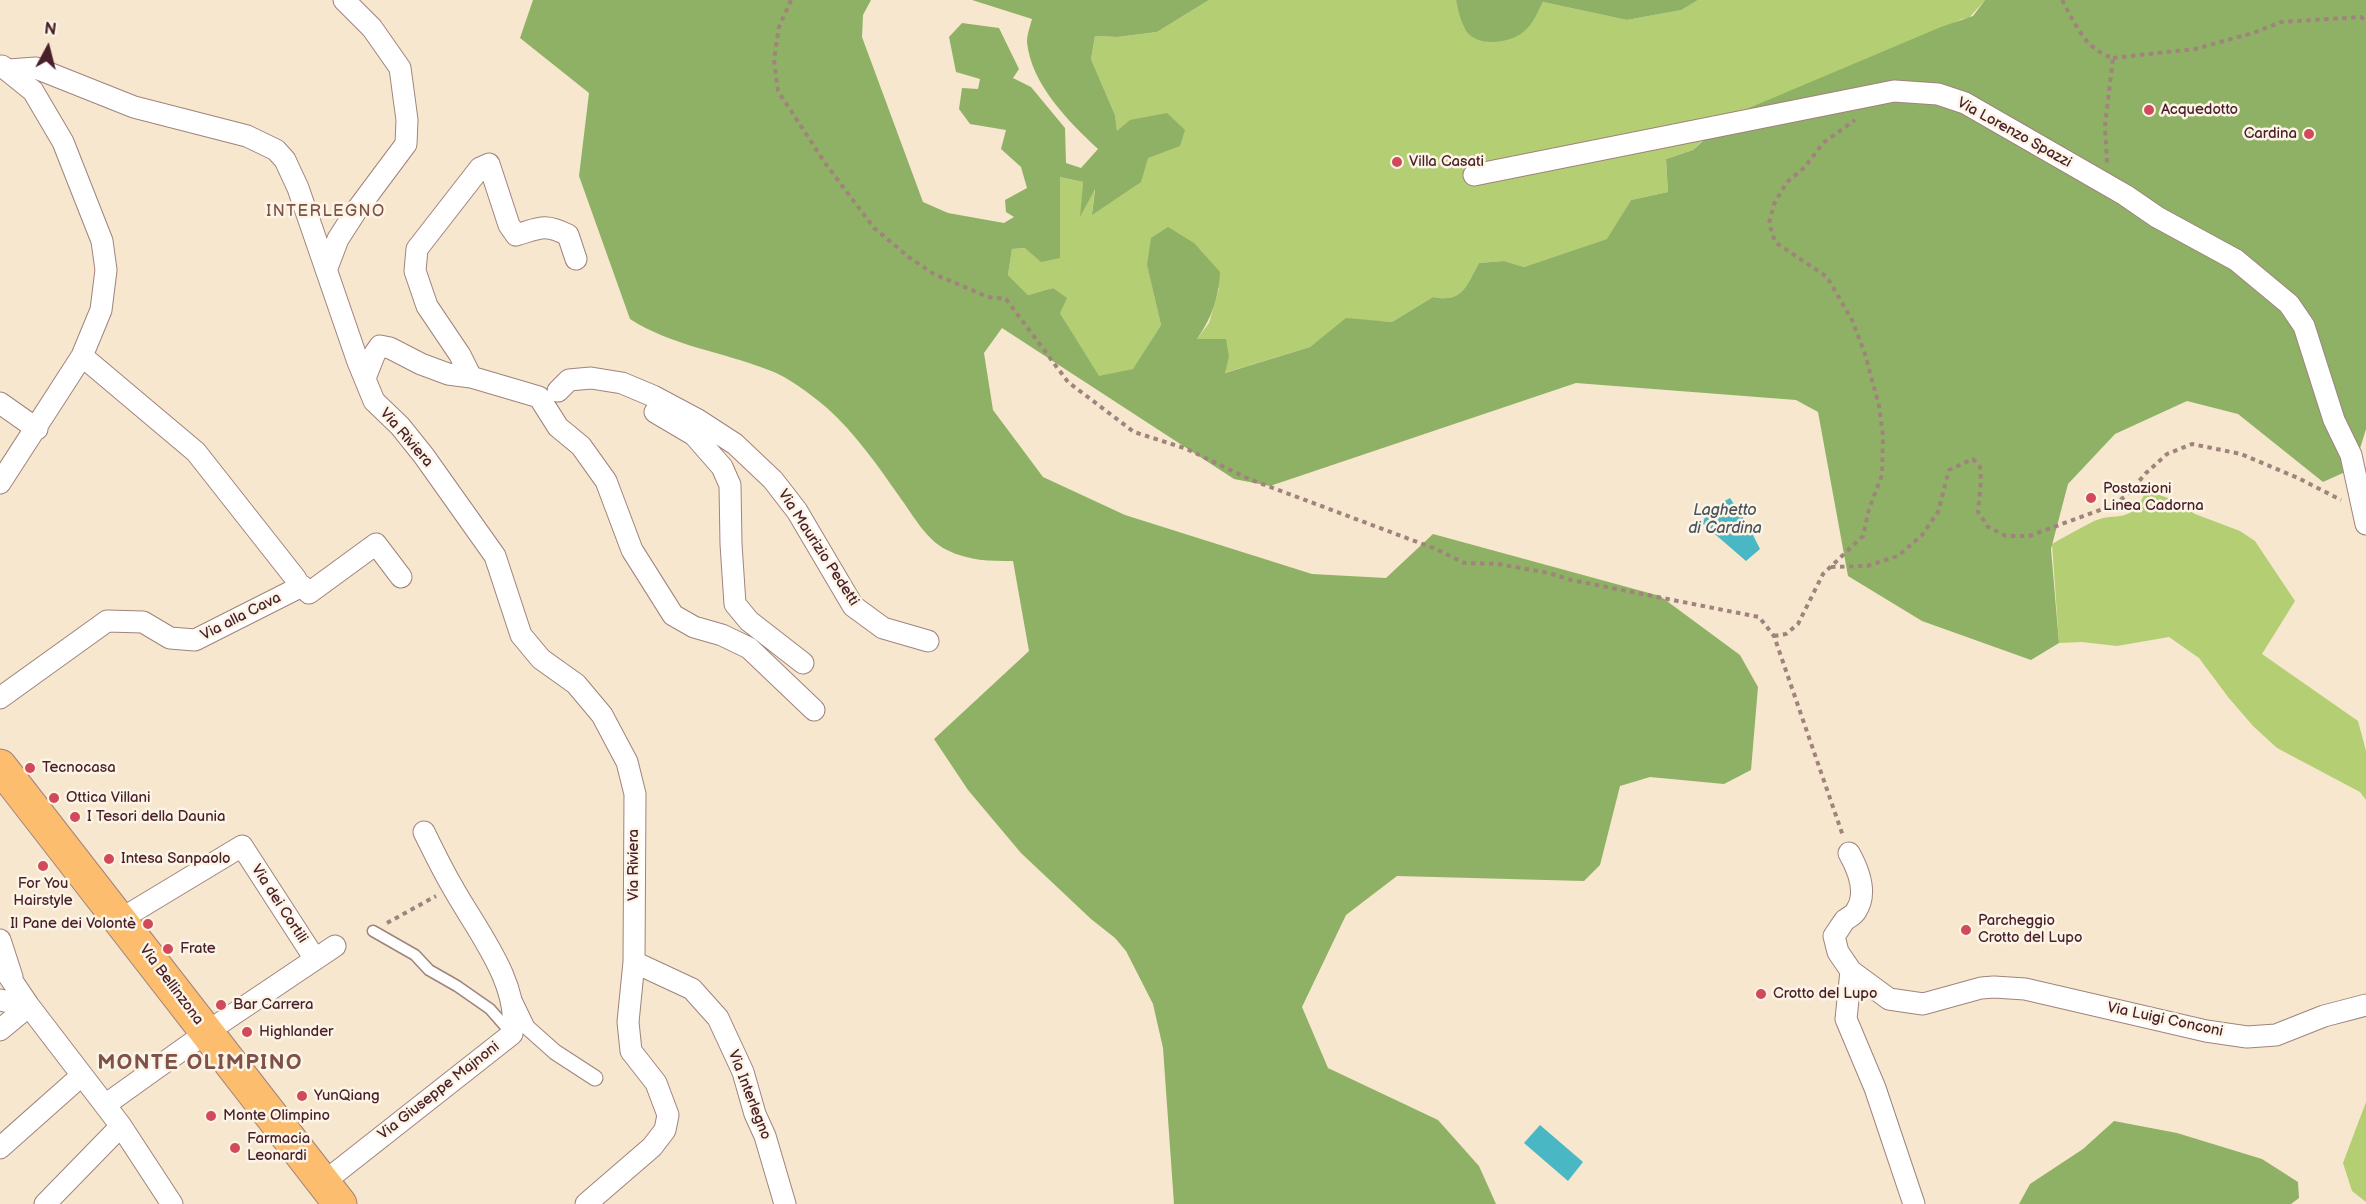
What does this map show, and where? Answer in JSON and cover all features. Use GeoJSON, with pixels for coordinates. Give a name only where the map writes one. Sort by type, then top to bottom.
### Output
{"type":"FeatureCollection","features":[{"type":"Feature","properties":{"kind":"main road","name":"Via Bellinzona"},"geometry":{"type":"LineString","coordinates":[[0,766],[332,1193]]}},
{"type":"Feature","properties":{"kind":"street"},"geometry":{"type":"LineString","coordinates":[[327,268],[338,239],[406,144],[407,120],[399,68],[372,28],[344,0]]}},
{"type":"Feature","properties":{"kind":"street"},"geometry":{"type":"LineString","coordinates":[[0,483],[82,356],[101,310],[106,270],[102,241],[63,142],[33,91],[4,68]]}},
{"type":"Feature","properties":{"kind":"street","name":"Via Riviera"},"geometry":{"type":"LineString","coordinates":[[4,68],[36,68],[134,107],[247,136],[276,150],[285,160],[298,188],[374,401],[400,426],[424,456],[495,556],[521,635],[541,658],[576,684],[602,715],[627,762],[635,794],[634,962]]}},
{"type":"Feature","properties":{"kind":"street","name":"Via Lorenzo Spazzi"},"geometry":{"type":"LineString","coordinates":[[1474,175],[1894,91],[1938,94],[1965,103],[2125,195],[2157,217],[2236,260],[2289,304],[2304,326],[2334,420],[2350,455],[2364,517]]}},
{"type":"Feature","properties":{"kind":"street"},"geometry":{"type":"LineString","coordinates":[[471,376],[427,306],[415,271],[417,249],[480,168],[489,164],[507,218],[516,235],[546,226],[557,230],[568,235],[576,259]]}},
{"type":"Feature","properties":{"kind":"street"},"geometry":{"type":"LineString","coordinates":[[365,378],[380,346],[390,348],[448,374],[471,376],[548,394],[592,388],[618,393],[694,435],[722,467],[730,485],[735,604],[748,621],[803,663]]}},
{"type":"Feature","properties":{"kind":"street"},"geometry":{"type":"LineString","coordinates":[[82,356],[196,452],[296,579]]}},
{"type":"Feature","properties":{"kind":"street","name":"Via Maurizio Pedetti"},"geometry":{"type":"LineString","coordinates":[[548,394],[569,380],[591,378],[622,383],[689,415],[735,444],[774,480],[797,511],[853,606],[883,628],[928,641]]}},
{"type":"Feature","properties":{"kind":"street"},"geometry":{"type":"LineString","coordinates":[[548,394],[558,427],[581,447],[606,481],[632,550],[673,615],[694,627],[722,634],[749,648],[814,710]]}},
{"type":"Feature","properties":{"kind":"street"},"geometry":{"type":"LineString","coordinates":[[0,403],[37,429]]}},
{"type":"Feature","properties":{"kind":"street","name":"Via alla Cava"},"geometry":{"type":"LineString","coordinates":[[0,698],[107,621],[143,622],[170,638],[195,640],[302,585],[309,593],[376,544],[401,577]]}},
{"type":"Feature","properties":{"kind":"street","name":"Via Giuseppe Majnoni"},"geometry":{"type":"LineString","coordinates":[[332,1193],[512,1034],[514,1023],[511,994],[477,925],[452,888],[424,832]]}},
{"type":"Feature","properties":{"kind":"street","name":"Via dei Cortili"},"geometry":{"type":"LineString","coordinates":[[121,919],[242,846],[315,959]]}},
{"type":"Feature","properties":{"kind":"street"},"geometry":{"type":"LineString","coordinates":[[1849,853],[1858,868],[1861,883],[1860,901],[1856,912],[1845,921],[1834,936],[1838,952],[1851,971],[1846,1019],[1875,1088],[1914,1204]]}},
{"type":"Feature","properties":{"kind":"street"},"geometry":{"type":"LineString","coordinates":[[0,940],[7,992]]}},
{"type":"Feature","properties":{"kind":"street"},"geometry":{"type":"LineString","coordinates":[[105,1105],[207,1032],[335,946]]}},
{"type":"Feature","properties":{"kind":"street"},"geometry":{"type":"LineString","coordinates":[[586,1204],[652,1147],[665,1130],[668,1115],[656,1083],[631,1051],[627,1022],[634,962]]}},
{"type":"Feature","properties":{"kind":"street","name":"Via Interlegno"},"geometry":{"type":"LineString","coordinates":[[634,962],[692,989],[718,1018],[743,1072],[785,1204]]}},
{"type":"Feature","properties":{"kind":"street"},"geometry":{"type":"LineString","coordinates":[[0,963],[7,992],[29,1006],[121,1126],[172,1204]]}},
{"type":"Feature","properties":{"kind":"street","name":"Via Luigi Conconi"},"geometry":{"type":"LineString","coordinates":[[1851,971],[1889,999],[1923,1004],[1994,987],[2025,989],[2206,1031],[2247,1037],[2276,1035],[2324,1016],[2366,1005]]}},
{"type":"Feature","properties":{"kind":"street"},"geometry":{"type":"LineString","coordinates":[[511,994],[527,1027],[555,1052],[595,1078]]}},
{"type":"Feature","properties":{"kind":"street"},"geometry":{"type":"LineString","coordinates":[[0,1030],[29,1006]]}},
{"type":"Feature","properties":{"kind":"street"},"geometry":{"type":"LineString","coordinates":[[0,1148],[81,1076]]}},
{"type":"Feature","properties":{"kind":"street"},"geometry":{"type":"LineString","coordinates":[[45,1204],[121,1126]]}},
{"type":"Feature","properties":{"kind":"lane"},"geometry":{"type":"LineString","coordinates":[[372,931],[415,955],[429,970],[490,1009],[512,1034]]}},
{"type":"Feature","properties":{"kind":"path"},"geometry":{"type":"LineString","coordinates":[[790,0],[779,27],[774,60],[778,91],[825,163],[874,228],[910,258],[934,274],[988,297],[1006,299],[1068,382],[1134,432],[1187,449],[1249,479],[1436,549],[1464,563],[1498,564],[1549,573],[1571,580],[1760,617],[1774,636],[1849,853]]}},
{"type":"Feature","properties":{"kind":"path"},"geometry":{"type":"LineString","coordinates":[[2062,0],[2083,37],[2095,50],[2113,58],[2195,49],[2253,33],[2281,22],[2361,17],[2366,21]]}},
{"type":"Feature","properties":{"kind":"path"},"geometry":{"type":"LineString","coordinates":[[2113,58],[2105,126],[2106,158],[2111,178],[2125,195]]}},
{"type":"Feature","properties":{"kind":"path"},"geometry":{"type":"LineString","coordinates":[[1774,636],[1786,634],[1798,624],[1823,574],[1863,536],[1869,508],[1882,475],[1883,436],[1879,406],[1865,354],[1852,320],[1827,277],[1775,242],[1769,223],[1774,204],[1787,182],[1805,167],[1823,143],[1856,119],[1857,110],[1847,101]]}},
{"type":"Feature","properties":{"kind":"path"},"geometry":{"type":"LineString","coordinates":[[1831,567],[1867,566],[1898,556],[1922,535],[1938,512],[1949,470],[1973,459],[1980,467],[1978,512],[1988,527],[2006,536],[2030,536],[2111,506],[2127,495],[2167,454],[2192,444],[2241,454],[2298,478],[2364,517]]}},
{"type":"Feature","properties":{"kind":"path"},"geometry":{"type":"LineString","coordinates":[[372,931],[452,888]]}},
{"type":"Feature","properties":{"kind":"green space"},"geometry":{"type":"Polygon","coordinates":[[[533,0],[871,0],[863,15],[862,37],[923,202],[948,213],[1004,223],[1014,217],[1006,212],[1005,200],[1027,188],[1021,167],[1001,149],[1006,130],[970,124],[959,109],[962,88],[978,89],[980,79],[956,72],[949,37],[962,23],[999,28],[1019,69],[1013,78],[1031,87],[1065,128],[1066,163],[1081,168],[1098,149],[1053,101],[1036,73],[1027,42],[1032,19],[972,0],[1209,0],[1157,32],[1117,37],[1095,36],[1091,59],[1115,115],[1117,131],[1130,120],[1167,113],[1185,130],[1180,146],[1148,158],[1141,182],[1092,215],[1095,189],[1080,217],[1083,182],[1060,177],[1060,258],[1041,262],[1025,248],[1012,249],[1008,275],[1028,295],[1053,288],[1067,298],[1060,313],[1099,376],[1133,369],[1161,325],[1147,265],[1151,238],[1168,227],[1194,243],[1220,272],[1214,307],[1197,339],[1226,339],[1229,357],[1225,373],[1310,347],[1346,318],[1392,322],[1433,297],[1443,298],[1457,295],[1467,285],[1479,263],[1504,261],[1524,267],[1607,239],[1631,200],[1668,192],[1666,159],[1693,150],[1730,116],[1941,27],[1973,16],[1985,0],[2366,0],[2366,429],[2354,468],[2323,482],[2238,414],[2187,401],[2115,434],[2068,484],[2051,549],[2059,643],[2031,660],[1922,621],[1848,576],[1818,412],[1796,400],[1576,383],[1270,486],[1234,479],[1002,328],[984,353],[993,410],[1043,477],[1125,515],[1312,574],[1386,578],[1433,534],[1660,596],[1740,655],[1758,687],[1751,770],[1724,784],[1650,777],[1620,786],[1600,865],[1584,881],[1397,876],[1346,915],[1302,1007],[1328,1068],[1438,1120],[1479,1166],[1496,1204],[1174,1204],[1163,1048],[1153,1004],[1126,951],[1115,938],[1091,919],[1021,853],[968,790],[934,739],[1029,651],[1013,561],[971,558],[955,554],[939,546],[920,526],[857,439],[827,408],[791,381],[749,363],[662,335],[630,319],[579,176],[589,93],[520,38],[533,0]]]}},
{"type":"Feature","properties":{"kind":"green space"},"geometry":{"type":"Polygon","coordinates":[[[1209,0],[1456,0],[1464,27],[1511,36],[1527,28],[1543,2],[1627,20],[1680,10],[1698,0],[1985,0],[1969,18],[1962,19],[1706,137],[1693,150],[1666,159],[1668,192],[1631,200],[1608,239],[1524,267],[1504,261],[1479,263],[1467,285],[1457,295],[1443,298],[1433,297],[1392,322],[1346,319],[1310,347],[1224,373],[1229,357],[1197,339],[1209,323],[1219,288],[1147,264],[1161,325],[1133,370],[1099,377],[1060,313],[1053,288],[1028,295],[1008,275],[1012,249],[1025,248],[1060,177],[1083,182],[1081,215],[1095,186],[1092,214],[1117,131],[1115,115],[1091,59],[1095,36],[1117,37],[1157,32],[1209,0]]]}},
{"type":"Feature","properties":{"kind":"green space"},"geometry":{"type":"Polygon","coordinates":[[[1456,0],[1698,0],[1681,10],[1627,20],[1543,2],[1526,30],[1508,40],[1491,42],[1482,41],[1468,34],[1461,21],[1456,0]]]}},
{"type":"Feature","properties":{"kind":"green space"},"geometry":{"type":"Polygon","coordinates":[[[2145,493],[2160,495],[2180,503],[2195,514],[2240,531],[2255,541],[2295,601],[2262,654],[2358,721],[2366,751],[2366,800],[2360,792],[2277,748],[2253,726],[2199,658],[2169,637],[2117,646],[2082,642],[2059,643],[2052,544],[2094,521],[2128,514],[2134,510],[2145,493]]]}},
{"type":"Feature","properties":{"kind":"green space"},"geometry":{"type":"Polygon","coordinates":[[[2366,1102],[2366,1202],[2352,1191],[2343,1163],[2366,1102]]]}},
{"type":"Feature","properties":{"kind":"green space"},"geometry":{"type":"Polygon","coordinates":[[[2114,1121],[2177,1133],[2262,1159],[2298,1182],[2299,1198],[2291,1204],[2019,1204],[2030,1184],[2083,1149],[2114,1121]]]}},
{"type":"Feature","properties":{"kind":"water","name":"Laghetto di Cardina"},"geometry":{"type":"Polygon","coordinates":[[[1730,498],[1760,549],[1746,561],[1702,523],[1710,509],[1730,498]]]}},
{"type":"Feature","properties":{"kind":"water"},"geometry":{"type":"Polygon","coordinates":[[[1540,1125],[1583,1162],[1568,1181],[1524,1143],[1540,1125]]]}},
{"type":"Feature","properties":{"kind":"place","name":"Acquedotto"},"geometry":{"type":"Point","coordinates":[2149,110]}},
{"type":"Feature","properties":{"kind":"place","name":"Cardina"},"geometry":{"type":"Point","coordinates":[2309,134]}},
{"type":"Feature","properties":{"kind":"place","name":"Villa Casati"},"geometry":{"type":"Point","coordinates":[1397,162]}},
{"type":"Feature","properties":{"kind":"place","name":"Postazioni Linea Cadorna"},"geometry":{"type":"Point","coordinates":[2091,498]}},
{"type":"Feature","properties":{"kind":"place","name":"Tecnocasa"},"geometry":{"type":"Point","coordinates":[30,768]}},
{"type":"Feature","properties":{"kind":"place","name":"Ottica Villani"},"geometry":{"type":"Point","coordinates":[54,798]}},
{"type":"Feature","properties":{"kind":"place","name":"I Tesori della Daunia"},"geometry":{"type":"Point","coordinates":[75,817]}},
{"type":"Feature","properties":{"kind":"place","name":"Intesa Sanpaolo"},"geometry":{"type":"Point","coordinates":[109,859]}},
{"type":"Feature","properties":{"kind":"place","name":"For You Hairstyle"},"geometry":{"type":"Point","coordinates":[43,866]}},
{"type":"Feature","properties":{"kind":"place","name":"Il Pane dei Volontè"},"geometry":{"type":"Point","coordinates":[148,924]}},
{"type":"Feature","properties":{"kind":"place","name":"Parcheggio Crotto del Lupo"},"geometry":{"type":"Point","coordinates":[1966,930]}},
{"type":"Feature","properties":{"kind":"place","name":"Frate"},"geometry":{"type":"Point","coordinates":[168,949]}},
{"type":"Feature","properties":{"kind":"place","name":"Crotto del Lupo"},"geometry":{"type":"Point","coordinates":[1761,994]}},
{"type":"Feature","properties":{"kind":"place","name":"Bar Carrera"},"geometry":{"type":"Point","coordinates":[221,1005]}},
{"type":"Feature","properties":{"kind":"place","name":"Highlander"},"geometry":{"type":"Point","coordinates":[247,1032]}},
{"type":"Feature","properties":{"kind":"place","name":"YunQiang"},"geometry":{"type":"Point","coordinates":[302,1096]}},
{"type":"Feature","properties":{"kind":"place","name":"Monte Olimpino"},"geometry":{"type":"Point","coordinates":[211,1116]}},
{"type":"Feature","properties":{"kind":"place","name":"Farmacia Leonardi"},"geometry":{"type":"Point","coordinates":[235,1148]}},
{"type":"Feature","properties":{"kind":"district","name":"INTERLEGNO"},"geometry":{"type":"Point","coordinates":[326,212]}},
{"type":"Feature","properties":{"kind":"district","name":"MONTE OLIMPINO"},"geometry":{"type":"Point","coordinates":[200,1064]}}]}
